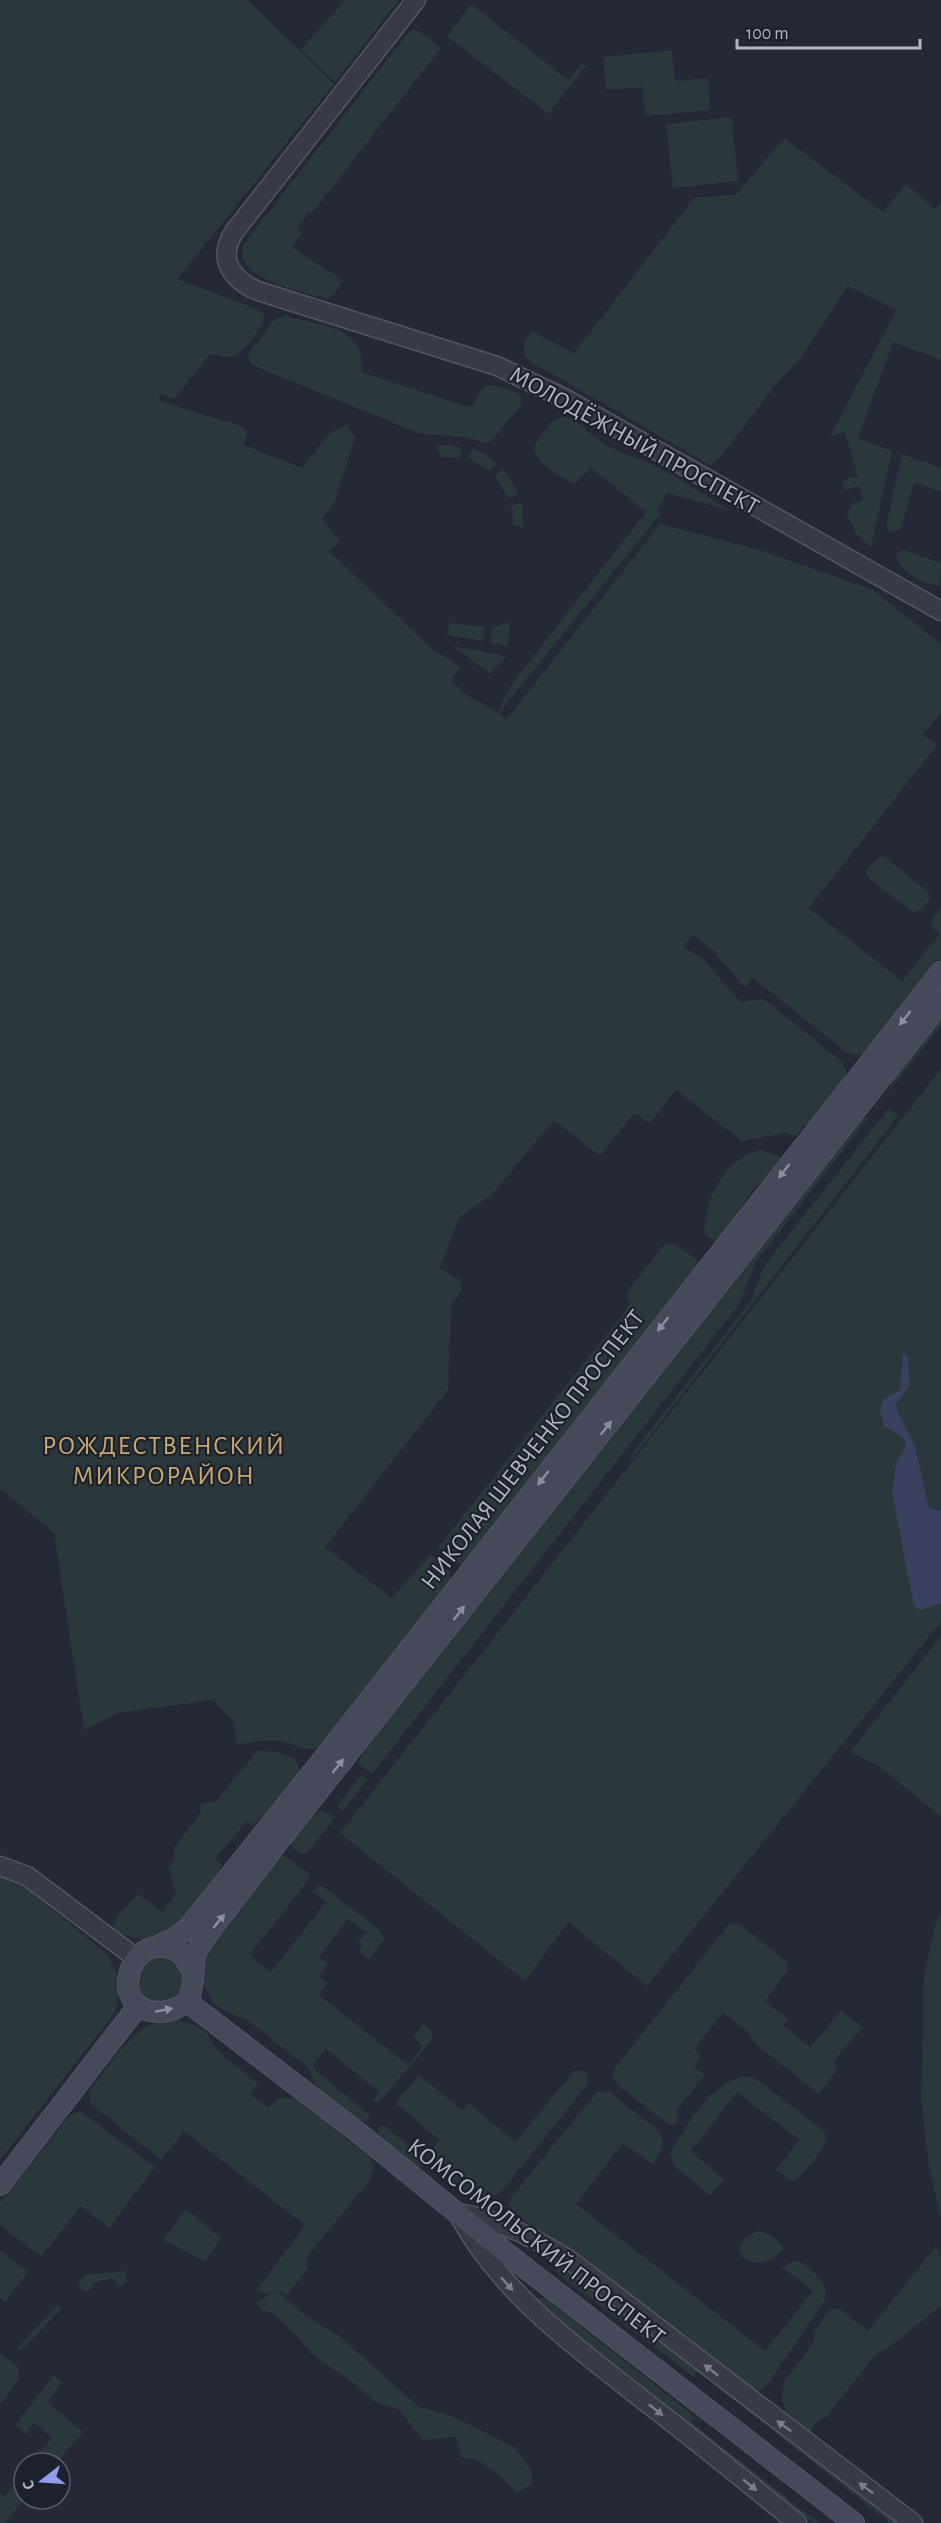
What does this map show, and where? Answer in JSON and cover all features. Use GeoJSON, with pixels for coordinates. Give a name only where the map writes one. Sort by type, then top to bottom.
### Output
{"type":"FeatureCollection","features":[{"type":"Feature","properties":{"kind":"main road","name":"НИКОЛАЯ ШЕВЧЕНКО ПРОСПЕКТ"},"geometry":{"type":"LineString","coordinates":[[193,1971],[195,1954],[203,1940],[720,1268],[941,972]]}},
{"type":"Feature","properties":{"kind":"main road","name":"НИКОЛАЯ ШЕВЧЕНКО ПРОСПЕКТ"},"geometry":{"type":"LineString","coordinates":[[155,1947],[176,1938],[188,1928],[720,1268],[941,1002]]}},
{"type":"Feature","properties":{"kind":"main road"},"geometry":{"type":"LineString","coordinates":[[155,1947],[166,1947],[181,1954],[193,1971],[189,1999],[177,2008],[165,2012],[152,2012],[138,2006],[130,1996],[128,1985],[128,1973],[136,1958],[155,1947]]}},
{"type":"Feature","properties":{"kind":"main road","name":"КОМСОМОЛЬСКИЙ ПРОСПЕКТ"},"geometry":{"type":"LineString","coordinates":[[189,1999],[194,2007],[360,2134],[550,2288],[854,2523]]}},
{"type":"Feature","properties":{"kind":"main road"},"geometry":{"type":"LineString","coordinates":[[0,2184],[138,2006]]}},
{"type":"Feature","properties":{"kind":"street","name":"МОЛОДЁЖНЫЙ ПРОСПЕКТ"},"geometry":{"type":"LineString","coordinates":[[416,0],[234,232],[226,253],[232,272],[247,286],[258,291],[517,374],[564,398],[941,611]]}},
{"type":"Feature","properties":{"kind":"street"},"geometry":{"type":"LineString","coordinates":[[0,1866],[27,1876],[136,1958]]}},
{"type":"Feature","properties":{"kind":"street"},"geometry":{"type":"LineString","coordinates":[[457,2213],[471,2238],[491,2265],[534,2311],[797,2523]]}},
{"type":"Feature","properties":{"kind":"street"},"geometry":{"type":"LineString","coordinates":[[457,2213],[486,2218],[516,2229],[568,2259],[757,2406],[913,2523]]}},
{"type":"Feature","properties":{"kind":"shaded area"},"geometry":{"type":"Polygon","coordinates":[[[0,0],[248,0],[334,84],[177,279],[259,310],[264,315],[261,325],[253,338],[238,354],[228,357],[210,354],[174,399],[159,393],[160,401],[241,426],[247,433],[244,445],[302,468],[330,433],[348,424],[355,438],[335,501],[322,519],[340,541],[330,552],[431,648],[460,667],[451,680],[464,693],[498,713],[505,695],[518,676],[646,512],[591,468],[574,484],[549,469],[538,459],[534,447],[549,425],[562,417],[572,419],[606,444],[658,467],[731,511],[667,493],[657,511],[661,513],[499,713],[506,720],[660,524],[760,550],[873,590],[941,644],[941,713],[923,735],[937,745],[809,908],[902,981],[939,934],[932,927],[931,921],[941,908],[941,960],[872,1048],[853,1055],[846,1052],[753,978],[745,988],[712,949],[693,935],[683,947],[704,960],[740,1002],[762,999],[769,1003],[841,1061],[847,1076],[823,1111],[804,1126],[796,1136],[784,1133],[742,1141],[676,1090],[650,1123],[634,1113],[600,1156],[554,1120],[492,1194],[458,1219],[440,1268],[461,1281],[462,1291],[451,1304],[448,1390],[325,1547],[392,1598],[431,1554],[449,1571],[451,1580],[324,1744],[311,1749],[279,1741],[236,1744],[234,1722],[213,1700],[117,1713],[84,1730],[54,1533],[0,1488],[0,0]]]}},
{"type":"Feature","properties":{"kind":"shaded area"},"geometry":{"type":"Polygon","coordinates":[[[345,0],[399,0],[335,82],[301,50],[345,0]]]}},
{"type":"Feature","properties":{"kind":"shaded area"},"geometry":{"type":"Polygon","coordinates":[[[471,4],[568,80],[582,63],[586,66],[548,114],[447,36],[471,4]]]}},
{"type":"Feature","properties":{"kind":"shaded area"},"geometry":{"type":"Polygon","coordinates":[[[414,30],[419,31],[441,48],[312,213],[310,211],[297,227],[302,233],[292,247],[344,281],[329,299],[287,288],[256,274],[246,264],[242,254],[246,241],[408,33],[414,30]]]}},
{"type":"Feature","properties":{"kind":"shaded area"},"geometry":{"type":"Polygon","coordinates":[[[672,50],[675,81],[708,78],[711,110],[645,116],[642,87],[606,90],[603,57],[672,50]]]}},
{"type":"Feature","properties":{"kind":"shaded area"},"geometry":{"type":"Polygon","coordinates":[[[732,117],[738,181],[673,188],[666,124],[732,117]]]}},
{"type":"Feature","properties":{"kind":"shaded area"},"geometry":{"type":"Polygon","coordinates":[[[784,138],[883,212],[906,184],[935,209],[941,202],[941,360],[893,342],[858,438],[892,451],[871,547],[857,535],[847,514],[853,503],[863,500],[859,486],[845,490],[842,481],[858,476],[845,432],[830,436],[895,313],[895,309],[848,286],[800,359],[778,382],[718,460],[710,465],[525,357],[525,343],[532,331],[574,353],[694,198],[737,194],[784,138]]]}},
{"type":"Feature","properties":{"kind":"shaded area"},"geometry":{"type":"Polygon","coordinates":[[[285,316],[326,326],[349,336],[357,345],[361,357],[361,372],[469,407],[474,405],[477,396],[486,386],[497,386],[519,394],[522,400],[520,407],[490,442],[418,433],[250,364],[249,353],[275,319],[285,316]]]}},
{"type":"Feature","properties":{"kind":"shaded area"},"geometry":{"type":"Polygon","coordinates":[[[447,445],[462,448],[459,458],[441,457],[436,446],[447,445]]]}},
{"type":"Feature","properties":{"kind":"shaded area"},"geometry":{"type":"Polygon","coordinates":[[[472,448],[485,454],[497,464],[490,471],[468,458],[472,448]]]}},
{"type":"Feature","properties":{"kind":"shaded area"},"geometry":{"type":"Polygon","coordinates":[[[902,454],[941,468],[941,492],[914,482],[901,529],[891,533],[887,530],[887,521],[902,454]]]}},
{"type":"Feature","properties":{"kind":"shaded area"},"geometry":{"type":"Polygon","coordinates":[[[503,469],[512,480],[518,495],[508,498],[495,476],[503,469]]]}},
{"type":"Feature","properties":{"kind":"shaded area"},"geometry":{"type":"Polygon","coordinates":[[[522,503],[523,527],[513,525],[511,505],[522,503]]]}},
{"type":"Feature","properties":{"kind":"shaded area"},"geometry":{"type":"Polygon","coordinates":[[[904,550],[941,563],[940,586],[919,580],[905,570],[897,558],[898,552],[904,550]]]}},
{"type":"Feature","properties":{"kind":"shaded area"},"geometry":{"type":"Polygon","coordinates":[[[511,622],[507,646],[490,643],[493,627],[511,622]]]}},
{"type":"Feature","properties":{"kind":"shaded area"},"geometry":{"type":"Polygon","coordinates":[[[450,623],[485,627],[483,641],[447,635],[450,623]]]}},
{"type":"Feature","properties":{"kind":"shaded area"},"geometry":{"type":"Polygon","coordinates":[[[453,646],[506,656],[490,674],[453,646]]]}},
{"type":"Feature","properties":{"kind":"shaded area"},"geometry":{"type":"Polygon","coordinates":[[[879,857],[885,857],[928,892],[930,899],[921,910],[913,912],[867,877],[867,869],[879,857]]]}},
{"type":"Feature","properties":{"kind":"shaded area"},"geometry":{"type":"Polygon","coordinates":[[[941,1017],[941,1025],[755,1263],[740,1303],[734,1311],[372,1774],[358,1763],[369,1742],[854,1126],[869,1116],[889,1090],[896,1074],[941,1017]]]}},
{"type":"Feature","properties":{"kind":"shaded area"},"geometry":{"type":"Polygon","coordinates":[[[941,1069],[941,1622],[647,1986],[568,1922],[525,1981],[340,1833],[941,1069]]]}},
{"type":"Feature","properties":{"kind":"shaded area"},"geometry":{"type":"Polygon","coordinates":[[[889,1108],[898,1116],[630,1462],[633,1452],[750,1302],[764,1266],[889,1108]]]}},
{"type":"Feature","properties":{"kind":"shaded area"},"geometry":{"type":"Polygon","coordinates":[[[762,1150],[782,1158],[774,1173],[755,1187],[738,1212],[731,1229],[723,1238],[714,1241],[705,1236],[707,1209],[719,1182],[738,1160],[749,1153],[762,1150]]]}},
{"type":"Feature","properties":{"kind":"shaded area"},"geometry":{"type":"Polygon","coordinates":[[[675,1244],[696,1259],[697,1267],[694,1274],[464,1565],[450,1560],[438,1550],[440,1545],[629,1306],[627,1295],[629,1289],[663,1246],[675,1244]]]}},
{"type":"Feature","properties":{"kind":"shaded area"},"geometry":{"type":"Polygon","coordinates":[[[941,1636],[941,1817],[883,1769],[850,1752],[941,1636]]]}},
{"type":"Feature","properties":{"kind":"shaded area"},"geometry":{"type":"Polygon","coordinates":[[[257,1751],[277,1752],[291,1757],[296,1760],[300,1773],[279,1802],[253,1825],[247,1821],[215,1859],[222,1865],[208,1891],[180,1926],[150,1941],[126,1936],[114,1928],[116,1918],[138,1894],[162,1912],[176,1893],[168,1867],[175,1860],[174,1848],[201,1812],[200,1803],[215,1802],[257,1751]]]}},
{"type":"Feature","properties":{"kind":"shaded area"},"geometry":{"type":"Polygon","coordinates":[[[361,1775],[367,1780],[343,1811],[337,1806],[361,1775]]]}},
{"type":"Feature","properties":{"kind":"shaded area"},"geometry":{"type":"Polygon","coordinates":[[[322,1810],[336,1817],[306,1854],[300,1854],[291,1846],[290,1840],[306,1820],[322,1810]]]}},
{"type":"Feature","properties":{"kind":"shaded area"},"geometry":{"type":"Polygon","coordinates":[[[279,1856],[285,1856],[309,1874],[310,1878],[250,1955],[271,1972],[326,1902],[312,1891],[317,1886],[322,1886],[380,1930],[384,1939],[369,1960],[359,1951],[362,1947],[358,1943],[366,1933],[348,1919],[319,1957],[328,1964],[319,1976],[327,1983],[319,1995],[408,2065],[423,2046],[413,2037],[423,2024],[432,2033],[432,2040],[379,2103],[372,2102],[379,2092],[326,2049],[312,2067],[367,2113],[370,2118],[366,2122],[317,2087],[308,2068],[258,2028],[244,2018],[228,2013],[214,2004],[200,1978],[206,1949],[279,1856]]]}},
{"type":"Feature","properties":{"kind":"shaded area"},"geometry":{"type":"Polygon","coordinates":[[[0,1876],[17,1881],[107,1954],[117,1974],[120,1993],[115,2012],[0,2160],[0,1876]]]}},
{"type":"Feature","properties":{"kind":"shaded area"},"geometry":{"type":"Polygon","coordinates":[[[941,1915],[941,2218],[929,2167],[921,2100],[924,1974],[936,1922],[941,1915]]]}},
{"type":"Feature","properties":{"kind":"shaded area"},"geometry":{"type":"Polygon","coordinates":[[[730,1923],[742,1926],[786,1961],[788,1970],[765,2001],[788,2019],[783,2025],[810,2047],[841,2011],[863,2027],[834,2061],[837,2070],[819,2094],[757,2045],[747,2031],[723,2013],[694,2049],[701,2056],[694,2066],[705,2075],[676,2111],[678,2118],[676,2123],[668,2124],[617,2085],[613,2074],[615,2068],[730,1923]]]}},
{"type":"Feature","properties":{"kind":"shaded area"},"geometry":{"type":"Polygon","coordinates":[[[160,1956],[176,1963],[183,1979],[176,1995],[160,2002],[144,1995],[137,1979],[144,1963],[160,1956]]]}},
{"type":"Feature","properties":{"kind":"shaded area"},"geometry":{"type":"Polygon","coordinates":[[[167,2019],[197,2026],[207,2033],[217,2050],[258,2084],[251,2095],[268,2108],[279,2098],[296,2099],[370,2157],[374,2165],[370,2180],[306,2258],[308,2268],[287,2295],[276,2290],[269,2294],[257,2290],[305,2225],[184,2131],[161,2160],[91,2104],[89,2092],[122,2048],[142,2030],[167,2019]]]}},
{"type":"Feature","properties":{"kind":"shaded area"},"geometry":{"type":"Polygon","coordinates":[[[582,2070],[587,2074],[588,2084],[501,2192],[489,2199],[470,2193],[447,2176],[440,2169],[431,2151],[439,2140],[399,2106],[395,2109],[398,2100],[419,2075],[462,2110],[469,2103],[515,2142],[574,2071],[582,2070]]]}},
{"type":"Feature","properties":{"kind":"shaded area"},"geometry":{"type":"Polygon","coordinates":[[[742,2077],[754,2077],[820,2128],[826,2136],[825,2141],[813,2162],[792,2181],[776,2170],[799,2140],[737,2092],[691,2151],[724,2180],[710,2196],[674,2166],[670,2153],[708,2098],[729,2082],[742,2077]]]}},
{"type":"Feature","properties":{"kind":"shaded area"},"geometry":{"type":"Polygon","coordinates":[[[608,2091],[659,2131],[663,2140],[662,2148],[652,2164],[623,2143],[576,2204],[765,2351],[813,2291],[782,2267],[797,2260],[814,2272],[822,2282],[825,2288],[824,2301],[768,2384],[760,2390],[746,2389],[516,2214],[509,2205],[511,2197],[597,2092],[608,2091]]]}},
{"type":"Feature","properties":{"kind":"shaded area"},"geometry":{"type":"Polygon","coordinates":[[[80,2111],[155,2167],[109,2228],[81,2206],[41,2257],[0,2225],[0,2203],[69,2116],[80,2111]]]}},
{"type":"Feature","properties":{"kind":"shaded area"},"geometry":{"type":"Polygon","coordinates":[[[379,2126],[385,2126],[421,2156],[424,2163],[419,2168],[413,2165],[382,2139],[378,2132],[379,2126]]]}},
{"type":"Feature","properties":{"kind":"shaded area"},"geometry":{"type":"Polygon","coordinates":[[[186,2209],[221,2238],[205,2262],[163,2240],[186,2209]]]}},
{"type":"Feature","properties":{"kind":"shaded area"},"geometry":{"type":"Polygon","coordinates":[[[759,2231],[773,2236],[784,2248],[773,2258],[762,2262],[752,2262],[744,2259],[740,2253],[740,2246],[746,2238],[759,2231]]]}},
{"type":"Feature","properties":{"kind":"shaded area"},"geometry":{"type":"Polygon","coordinates":[[[936,2246],[941,2257],[941,2306],[888,2348],[876,2354],[827,2416],[817,2422],[806,2436],[791,2424],[782,2399],[784,2382],[814,2342],[815,2329],[831,2309],[840,2309],[868,2331],[936,2246]]]}},
{"type":"Feature","properties":{"kind":"shaded area"},"geometry":{"type":"Polygon","coordinates":[[[0,2250],[28,2272],[5,2302],[0,2298],[0,2250]]]}},
{"type":"Feature","properties":{"kind":"shaded area"},"geometry":{"type":"Polygon","coordinates":[[[567,2265],[897,2523],[890,2523],[697,2371],[693,2376],[558,2274],[557,2268],[567,2265]]]}},
{"type":"Feature","properties":{"kind":"shaded area"},"geometry":{"type":"Polygon","coordinates":[[[126,2271],[127,2281],[123,2286],[118,2286],[113,2278],[94,2283],[88,2292],[80,2288],[78,2283],[85,2275],[126,2271]]]}},
{"type":"Feature","properties":{"kind":"shaded area"},"geometry":{"type":"Polygon","coordinates":[[[276,2290],[306,2316],[338,2335],[419,2407],[444,2413],[515,2448],[532,2472],[532,2484],[517,2493],[492,2470],[461,2457],[456,2437],[422,2440],[400,2410],[377,2403],[311,2353],[271,2312],[262,2311],[257,2304],[276,2290]]]}},
{"type":"Feature","properties":{"kind":"shaded area"},"geometry":{"type":"Polygon","coordinates":[[[544,2297],[694,2416],[691,2422],[819,2523],[813,2523],[539,2305],[537,2298],[544,2297]]]}},
{"type":"Feature","properties":{"kind":"shaded area"},"geometry":{"type":"Polygon","coordinates":[[[56,2306],[59,2306],[60,2310],[22,2350],[18,2350],[18,2347],[56,2306]]]}},
{"type":"Feature","properties":{"kind":"shaded area"},"geometry":{"type":"Polygon","coordinates":[[[0,2354],[17,2365],[19,2379],[0,2405],[0,2354]]]}},
{"type":"Feature","properties":{"kind":"shaded area"},"geometry":{"type":"Polygon","coordinates":[[[54,2375],[62,2382],[47,2402],[83,2432],[66,2451],[41,2451],[52,2437],[34,2423],[25,2434],[15,2425],[54,2375]]]}},
{"type":"Feature","properties":{"kind":"shaded area"},"geometry":{"type":"Polygon","coordinates":[[[12,2487],[12,2511],[15,2511],[5,2523],[0,2523],[0,2493],[5,2496],[12,2487]]]}},
{"type":"Feature","properties":{"kind":"water"},"geometry":{"type":"Polygon","coordinates":[[[903,1353],[908,1356],[909,1387],[896,1404],[898,1413],[915,1446],[929,1508],[941,1511],[941,1603],[922,1610],[916,1608],[913,1602],[892,1491],[896,1464],[906,1446],[904,1438],[884,1426],[880,1409],[884,1399],[900,1390],[903,1353]]]}},
{"type":"Feature","properties":{"kind":"district","name":"РОЖДЕСТВЕНСКИЙ МИКРОРАЙОН"},"geometry":{"type":"Point","coordinates":[164,1461]}}]}
